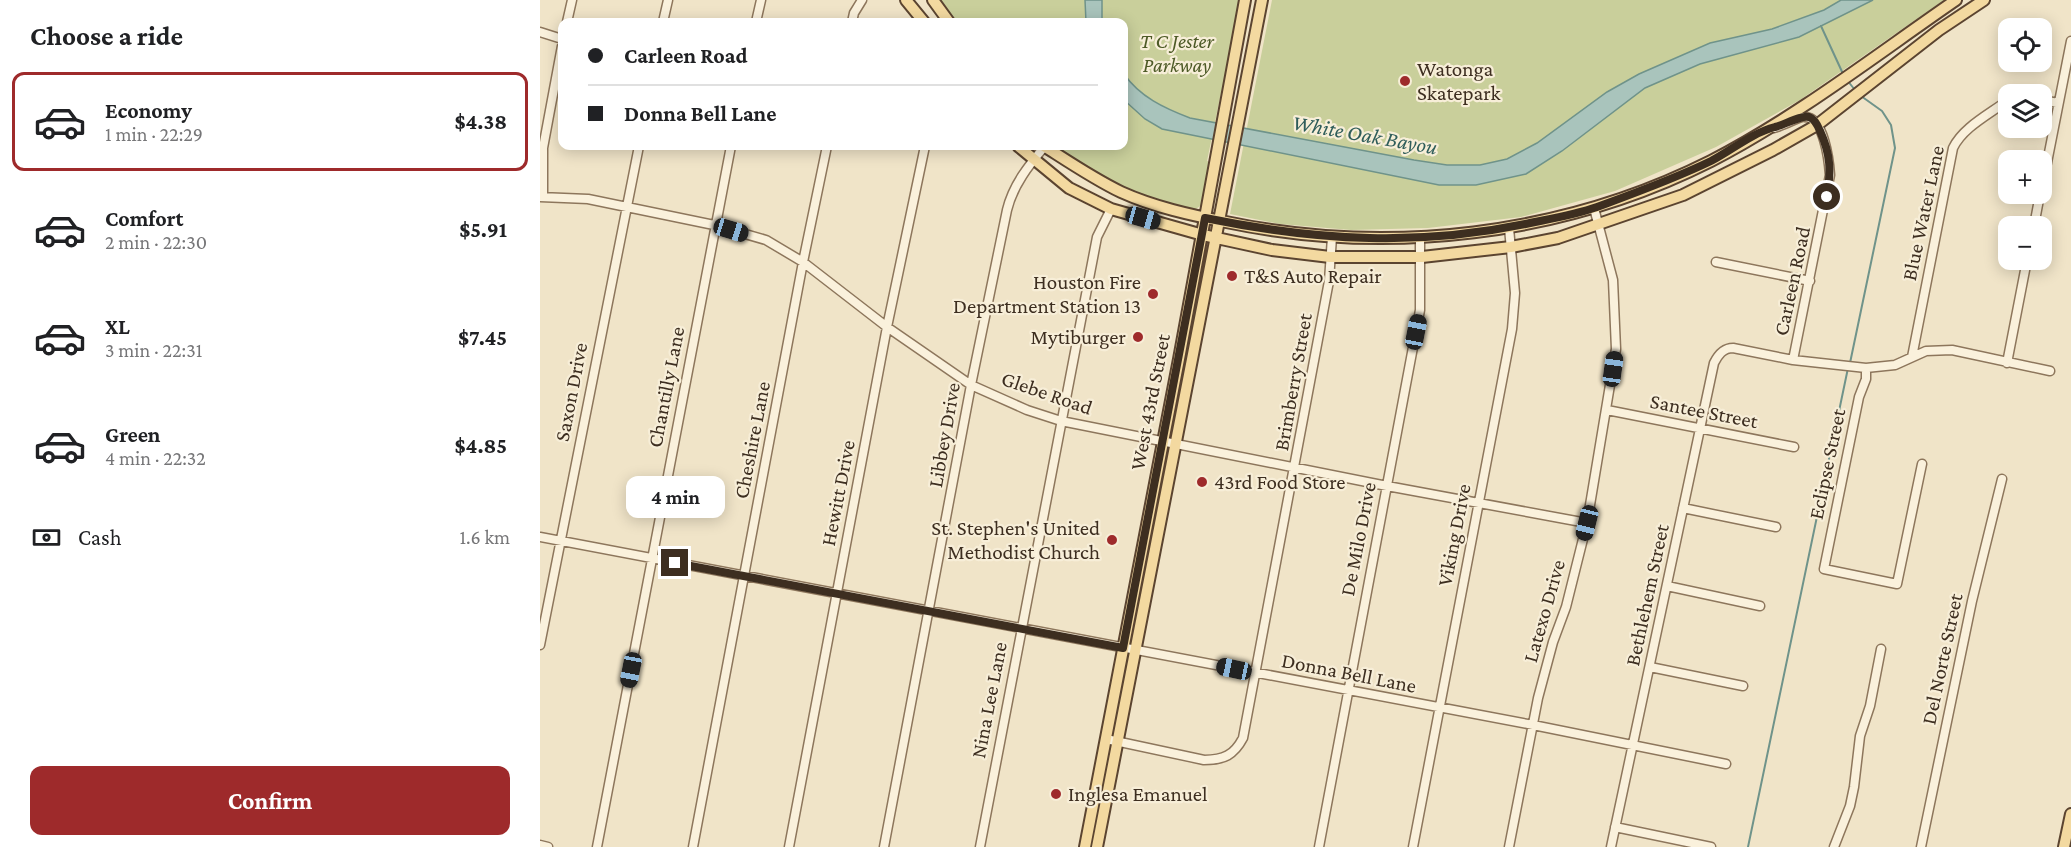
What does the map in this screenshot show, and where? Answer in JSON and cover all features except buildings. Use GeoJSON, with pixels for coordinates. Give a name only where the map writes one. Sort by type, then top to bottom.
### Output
{"type":"FeatureCollection","features":[{"type":"Feature","properties":{"kind":"main road"},"geometry":{"type":"LineString","coordinates":[[906,0],[921,18]]}},
{"type":"Feature","properties":{"kind":"main road"},"geometry":{"type":"LineString","coordinates":[[933,0],[946,18]]}},
{"type":"Feature","properties":{"kind":"main road","name":"West 43rd Street"},"geometry":{"type":"LineString","coordinates":[[1085,847],[1093,835],[1117,742],[1174,444],[1185,360],[1188,308],[1245,0]]}},
{"type":"Feature","properties":{"kind":"main road","name":"West 43rd Street"},"geometry":{"type":"LineString","coordinates":[[1096,847],[1093,835],[1106,739],[1162,441],[1201,308],[1214,238],[1232,162],[1262,0]]}},
{"type":"Feature","properties":{"kind":"main road"},"geometry":{"type":"LineString","coordinates":[[1051,150],[1121,192],[1149,203],[1205,218],[1247,226],[1332,237],[1420,237],[1509,228],[1594,208],[1663,182],[1710,161],[1766,130],[1956,0]]}},
{"type":"Feature","properties":{"kind":"main road"},"geometry":{"type":"LineString","coordinates":[[1022,150],[1070,188],[1111,209],[1214,238],[1272,250],[1330,257],[1422,257],[1511,247],[1558,238],[1683,195],[1773,150],[1817,125],[1939,30],[1984,0]]}},
{"type":"Feature","properties":{"kind":"main road"},"geometry":{"type":"LineString","coordinates":[[1931,17],[1939,30]]}},
{"type":"Feature","properties":{"kind":"main road"},"geometry":{"type":"LineString","coordinates":[[1238,40],[1254,43]]}},
{"type":"Feature","properties":{"kind":"main road"},"geometry":{"type":"LineString","coordinates":[[1188,308],[1201,308]]}},
{"type":"Feature","properties":{"kind":"main road"},"geometry":{"type":"LineString","coordinates":[[1142,544],[1154,547]]}},
{"type":"Feature","properties":{"kind":"main road"},"geometry":{"type":"LineString","coordinates":[[2064,847],[2071,814]]}},
{"type":"Feature","properties":{"kind":"street"},"geometry":{"type":"LineString","coordinates":[[568,18],[572,0]]}},
{"type":"Feature","properties":{"kind":"street"},"geometry":{"type":"LineString","coordinates":[[664,18],[668,0]]}},
{"type":"Feature","properties":{"kind":"street"},"geometry":{"type":"LineString","coordinates":[[757,18],[761,0]]}},
{"type":"Feature","properties":{"kind":"street"},"geometry":{"type":"LineString","coordinates":[[853,18],[861,0]]}},
{"type":"Feature","properties":{"kind":"street"},"geometry":{"type":"LineString","coordinates":[[540,32],[558,38]]}},
{"type":"Feature","properties":{"kind":"street"},"geometry":{"type":"LineString","coordinates":[[2049,150],[2071,41]]}},
{"type":"Feature","properties":{"kind":"street"},"geometry":{"type":"LineString","coordinates":[[541,197],[543,148],[558,67]]}},
{"type":"Feature","properties":{"kind":"street"},"geometry":{"type":"LineString","coordinates":[[2052,102],[2058,103]]}},
{"type":"Feature","properties":{"kind":"street","name":"Blue Water Lane"},"geometry":{"type":"LineString","coordinates":[[1912,357],[1953,148],[1957,139],[1998,107]]}},
{"type":"Feature","properties":{"kind":"street"},"geometry":{"type":"LineString","coordinates":[[1766,130],[1787,125],[1800,117],[1807,116],[1817,125]]}},
{"type":"Feature","properties":{"kind":"street","name":"Carleen Road"},"geometry":{"type":"LineString","coordinates":[[1793,360],[1830,175],[1828,148],[1817,125]]}},
{"type":"Feature","properties":{"kind":"street","name":"Saxon Drive"},"geometry":{"type":"LineString","coordinates":[[540,645],[638,150]]}},
{"type":"Feature","properties":{"kind":"street","name":"Chantilly Lane"},"geometry":{"type":"LineString","coordinates":[[597,847],[730,150]]}},
{"type":"Feature","properties":{"kind":"street","name":"Cheshire Lane"},"geometry":{"type":"LineString","coordinates":[[693,847],[826,150]]}},
{"type":"Feature","properties":{"kind":"street","name":"Hewitt Drive"},"geometry":{"type":"LineString","coordinates":[[789,847],[887,327],[924,150]]}},
{"type":"Feature","properties":{"kind":"street","name":"Libbey Drive"},"geometry":{"type":"LineString","coordinates":[[884,847],[971,385],[1011,196],[1042,150]]}},
{"type":"Feature","properties":{"kind":"street","name":"Glebe Road"},"geometry":{"type":"LineString","coordinates":[[541,197],[577,197],[714,225],[766,240],[803,262],[887,327],[971,385],[1027,410],[1061,421],[1587,523]]}},
{"type":"Feature","properties":{"kind":"street","name":"Latexo Drive"},"geometry":{"type":"LineString","coordinates":[[1509,847],[1538,698],[1553,642],[1566,607],[1587,523],[1616,349],[1613,280],[1594,208]]}},
{"type":"Feature","properties":{"kind":"street","name":"Nina Lee Lane"},"geometry":{"type":"LineString","coordinates":[[980,847],[1097,237],[1111,209]]}},
{"type":"Feature","properties":{"kind":"street","name":"Viking Drive"},"geometry":{"type":"LineString","coordinates":[[1413,847],[1512,329],[1515,293],[1509,228]]}},
{"type":"Feature","properties":{"kind":"street","name":"Brimberry Street"},"geometry":{"type":"LineString","coordinates":[[1106,739],[1204,760],[1218,760],[1227,758],[1237,749],[1243,738],[1329,281],[1332,237]]}},
{"type":"Feature","properties":{"kind":"street","name":"De Milo Drive"},"geometry":{"type":"LineString","coordinates":[[1319,847],[1420,310],[1422,257],[1420,237]]}},
{"type":"Feature","properties":{"kind":"street"},"geometry":{"type":"LineString","coordinates":[[1716,262],[1810,281]]}},
{"type":"Feature","properties":{"kind":"street"},"geometry":{"type":"LineString","coordinates":[[2007,363],[2025,270]]}},
{"type":"Feature","properties":{"kind":"street","name":"Bethlehem Street"},"geometry":{"type":"LineString","coordinates":[[1611,847],[1714,363],[1721,352],[1728,348],[1793,360]]}},
{"type":"Feature","properties":{"kind":"street"},"geometry":{"type":"LineString","coordinates":[[1793,360],[1862,367],[1895,365],[1926,351],[1939,349],[2050,370]]}},
{"type":"Feature","properties":{"kind":"street","name":"Eclipse Street"},"geometry":{"type":"LineString","coordinates":[[1862,367],[1866,379],[1859,397],[1824,569],[1897,584],[1922,464]]}},
{"type":"Feature","properties":{"kind":"street","name":"Santee Street"},"geometry":{"type":"LineString","coordinates":[[1607,410],[1794,447]]}},
{"type":"Feature","properties":{"kind":"street","name":"Del Norte Street"},"geometry":{"type":"LineString","coordinates":[[1921,847],[1972,601],[2002,479]]}},
{"type":"Feature","properties":{"kind":"street"},"geometry":{"type":"LineString","coordinates":[[1683,508],[1776,527]]}},
{"type":"Feature","properties":{"kind":"street","name":"Donna Bell Lane"},"geometry":{"type":"LineString","coordinates":[[540,537],[1633,744],[1726,764]]}},
{"type":"Feature","properties":{"kind":"street"},"geometry":{"type":"LineString","coordinates":[[1667,586],[1760,606]]}},
{"type":"Feature","properties":{"kind":"street"},"geometry":{"type":"LineString","coordinates":[[1834,847],[1850,806],[1860,736],[1870,706],[1881,649]]}},
{"type":"Feature","properties":{"kind":"street"},"geometry":{"type":"LineString","coordinates":[[1650,667],[1743,686]]}},
{"type":"Feature","properties":{"kind":"street"},"geometry":{"type":"LineString","coordinates":[[1615,827],[1711,847]]}},
{"type":"Feature","properties":{"kind":"street"},"geometry":{"type":"LineString","coordinates":[[540,845],[548,847]]}},
{"type":"Feature","properties":{"kind":"green space","name":"T C Jester Parkway"},"geometry":{"type":"Polygon","coordinates":[[[938,0],[1241,0],[1207,161],[1210,162],[1202,205],[1194,210],[1138,193],[1103,177],[1060,150],[1128,150],[1128,18],[951,18],[938,0]]]}},
{"type":"Feature","properties":{"kind":"green space"},"geometry":{"type":"Polygon","coordinates":[[[1272,0],[1944,0],[1800,100],[1716,147],[1615,191],[1521,217],[1428,228],[1351,230],[1280,224],[1230,214],[1272,0]]]}},
{"type":"Feature","properties":{"kind":"water"},"geometry":{"type":"Polygon","coordinates":[[[1085,0],[1102,0],[1102,18],[1086,18],[1085,0]]]}},
{"type":"Feature","properties":{"kind":"water"},"geometry":{"type":"Polygon","coordinates":[[[1841,0],[1873,0],[1799,37],[1700,64],[1645,88],[1562,151],[1526,174],[1476,185],[1439,185],[1162,129],[1145,119],[1128,104],[1128,79],[1153,101],[1190,118],[1414,160],[1447,165],[1480,165],[1507,159],[1537,143],[1607,92],[1639,74],[1710,43],[1772,29],[1824,10],[1841,0]]]}},
{"type":"Feature","properties":{"kind":"waterway"},"geometry":{"type":"LineString","coordinates":[[1821,26],[1844,76]]}},
{"type":"Feature","properties":{"kind":"waterway"},"geometry":{"type":"LineString","coordinates":[[1847,80],[1855,90]]}},
{"type":"Feature","properties":{"kind":"waterway"},"geometry":{"type":"LineString","coordinates":[[1850,363],[1895,148],[1891,125],[1882,111],[1861,96]]}},
{"type":"Feature","properties":{"kind":"waterway"},"geometry":{"type":"LineString","coordinates":[[1748,847],[1848,368]]}},
{"type":"Feature","properties":{"kind":"place","name":"Watonga Skatepark"},"geometry":{"type":"Point","coordinates":[1405,81]}},
{"type":"Feature","properties":{"kind":"place","name":"T&S Auto Repair"},"geometry":{"type":"Point","coordinates":[1232,276]}},
{"type":"Feature","properties":{"kind":"place","name":"Houston Fire Department Station 13"},"geometry":{"type":"Point","coordinates":[1153,294]}},
{"type":"Feature","properties":{"kind":"place","name":"Mytiburger"},"geometry":{"type":"Point","coordinates":[1138,337]}},
{"type":"Feature","properties":{"kind":"place","name":"43rd Food Store"},"geometry":{"type":"Point","coordinates":[1202,482]}},
{"type":"Feature","properties":{"kind":"place","name":"St. Stephen's United Methodist Church"},"geometry":{"type":"Point","coordinates":[1112,540]}},
{"type":"Feature","properties":{"kind":"place","name":"Inglesa Emanuel"},"geometry":{"type":"Point","coordinates":[1056,794]}},
{"type":"Feature","properties":{"kind":"route"},"geometry":{"type":"LineString","coordinates":[[675,563],[1123,648],[1205,218],[1286,232],[1332,237],[1446,236],[1509,228],[1594,208],[1646,189],[1710,161],[1766,130],[1787,125],[1800,117],[1807,116],[1817,125],[1828,148],[1830,175],[1827,197]]}},
{"type":"Feature","properties":{"kind":"water label","name":"White Oak Bayou"},"geometry":{"type":"Point","coordinates":[1365,134]}}]}
